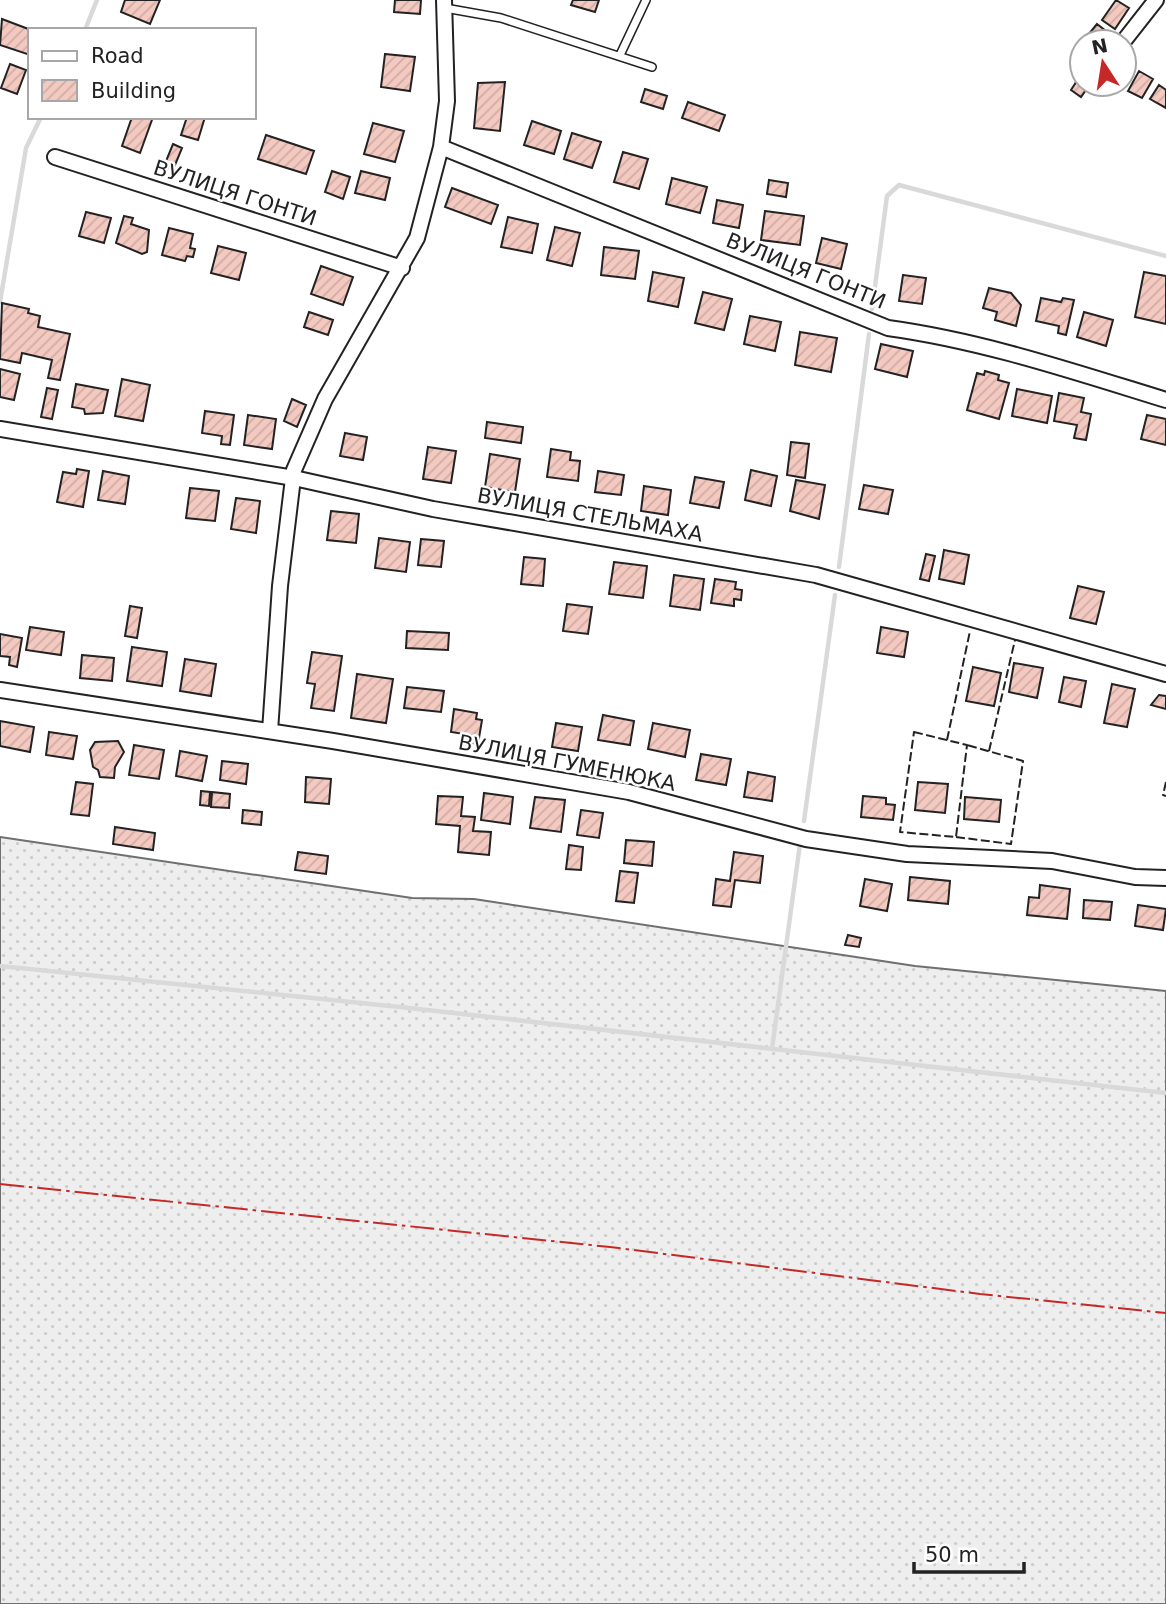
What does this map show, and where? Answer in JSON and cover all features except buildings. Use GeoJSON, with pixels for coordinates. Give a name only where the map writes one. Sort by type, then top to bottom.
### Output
{"type":"FeatureCollection","features":[{"type":"Feature","properties":{"kind":"street"},"geometry":{"type":"LineString","coordinates":[[1134,28],[1156,0]]}},
{"type":"Feature","properties":{"kind":"street"},"geometry":{"type":"LineString","coordinates":[[270,731],[280,586],[294,470],[325,399],[417,238],[441,147],[447,101],[444,4]]}},
{"type":"Feature","properties":{"kind":"street","name":"ВУЛИЦЯ ГОНТИ"},"geometry":{"type":"LineString","coordinates":[[441,147],[888,327],[946,337],[1166,400]]}},
{"type":"Feature","properties":{"kind":"street","name":"ВУЛИЦЯ ГОНТИ"},"geometry":{"type":"LineString","coordinates":[[55,157],[402,268]]}},
{"type":"Feature","properties":{"kind":"street","name":"ВУЛИЦЯ СТЕЛЬМАХА"},"geometry":{"type":"LineString","coordinates":[[0,429],[294,478],[433,509],[816,575],[1166,674]]}},
{"type":"Feature","properties":{"kind":"street","name":"ВУЛИЦЯ ГУМЕНЮКА"},"geometry":{"type":"LineString","coordinates":[[0,690],[270,731],[629,792],[806,839],[907,854],[1052,861],[1135,877],[1166,878]]}},
{"type":"Feature","properties":{"kind":"lane"},"geometry":{"type":"LineString","coordinates":[[620,55],[646,0]]}},
{"type":"Feature","properties":{"kind":"lane"},"geometry":{"type":"LineString","coordinates":[[444,4],[501,18],[652,67]]}},
{"type":"Feature","properties":{"kind":"shaded area"},"geometry":{"type":"Polygon","coordinates":[[[0,837],[412,898],[474,899],[915,966],[1166,991],[1166,1604],[0,1604],[0,837]]]}},
{"type":"Feature","properties":{"kind":"waterway"},"geometry":{"type":"LineString","coordinates":[[86,28],[97,0]]}},
{"type":"Feature","properties":{"kind":"waterway"},"geometry":{"type":"LineString","coordinates":[[0,302],[26,148],[40,119]]}},
{"type":"Feature","properties":{"kind":"waterway"},"geometry":{"type":"LineString","coordinates":[[872,309],[887,196],[899,185],[1166,256]]}},
{"type":"Feature","properties":{"kind":"waterway"},"geometry":{"type":"LineString","coordinates":[[839,567],[869,334]]}},
{"type":"Feature","properties":{"kind":"waterway"},"geometry":{"type":"LineString","coordinates":[[804,821],[835,595]]}},
{"type":"Feature","properties":{"kind":"waterway"},"geometry":{"type":"LineString","coordinates":[[772,1049],[800,844]]}},
{"type":"Feature","properties":{"kind":"waterway"},"geometry":{"type":"LineString","coordinates":[[0,966],[400,1007],[1166,1093]]}},
{"type":"Feature","properties":{"kind":"fence"},"geometry":{"type":"LineString","coordinates":[[947,740],[970,631]]}},
{"type":"Feature","properties":{"kind":"fence"},"geometry":{"type":"LineString","coordinates":[[989,751],[1015,640]]}},
{"type":"Feature","properties":{"kind":"fence"},"geometry":{"type":"LineString","coordinates":[[914,732],[967,745],[956,837],[900,832],[914,732]]}},
{"type":"Feature","properties":{"kind":"fence"},"geometry":{"type":"LineString","coordinates":[[956,837],[1011,844],[1023,761],[967,745]]}},
{"type":"Feature","properties":{"kind":"fence"},"geometry":{"type":"LineString","coordinates":[[1166,782],[1163,795],[1166,796]]}},
{"type":"Feature","properties":{"kind":"power"},"geometry":{"type":"LineString","coordinates":[[0,1184],[610,1247],[980,1294],[1166,1313]]}}]}
